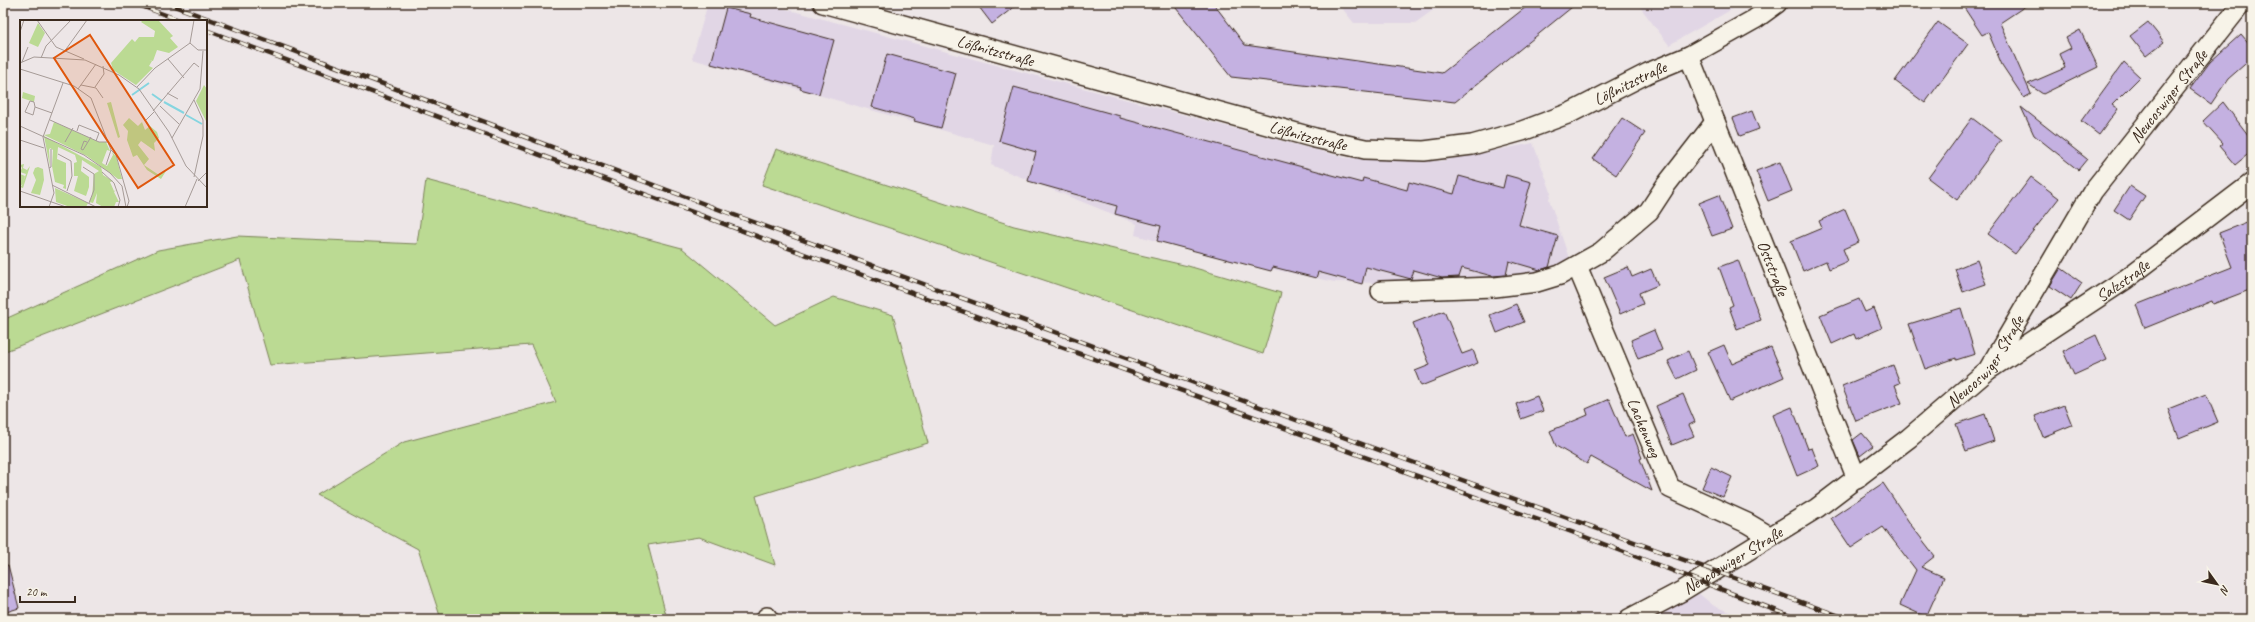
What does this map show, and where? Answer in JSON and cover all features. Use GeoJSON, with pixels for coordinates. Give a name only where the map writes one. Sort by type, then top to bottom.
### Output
{"type":"FeatureCollection","features":[{"type":"Feature","properties":{"kind":"street","name":"Lößnitzstraße"},"geometry":{"type":"LineString","coordinates":[[823,3],[1315,138],[1365,149],[1424,150],[1472,145],[1522,131],[1570,113],[1648,73],[1689,56],[1755,19],[1777,3]]}},
{"type":"Feature","properties":{"kind":"street","name":"Neucoswiger Straße"},"geometry":{"type":"LineString","coordinates":[[1629,619],[1682,591],[1769,536],[1817,508],[1857,479],[1988,370],[2093,191],[2242,3]]}},
{"type":"Feature","properties":{"kind":"street","name":"Oststraße"},"geometry":{"type":"LineString","coordinates":[[1689,56],[1857,479]]}},
{"type":"Feature","properties":{"kind":"street"},"geometry":{"type":"LineString","coordinates":[[1382,291],[1488,288],[1537,282],[1560,275],[1601,252],[1649,211],[1666,185],[1715,122]]}},
{"type":"Feature","properties":{"kind":"street","name":"Salzstraße"},"geometry":{"type":"LineString","coordinates":[[1988,370],[2126,279],[2252,183]]}},
{"type":"Feature","properties":{"kind":"street","name":"Lachenweg"},"geometry":{"type":"LineString","coordinates":[[1577,266],[1670,488],[1747,523],[1769,536]]}},
{"type":"Feature","properties":{"kind":"shaded area"},"geometry":{"type":"Polygon","coordinates":[[[708,3],[763,3],[1346,158],[1441,161],[1533,143],[1551,192],[1549,199],[1570,261],[1548,272],[1430,284],[1335,282],[1236,262],[1135,235],[1137,224],[991,165],[994,145],[692,59],[708,3]]]}},
{"type":"Feature","properties":{"kind":"shaded area"},"geometry":{"type":"Polygon","coordinates":[[[1338,3],[1443,3],[1415,23],[1354,23],[1338,3]]]}},
{"type":"Feature","properties":{"kind":"shaded area"},"geometry":{"type":"Polygon","coordinates":[[[1637,3],[1743,3],[1669,45],[1637,3]]]}},
{"type":"Feature","properties":{"kind":"shaded area"},"geometry":{"type":"Polygon","coordinates":[[[1697,592],[1714,606],[1747,619],[1655,619],[1697,592]]]}},
{"type":"Feature","properties":{"kind":"green space"},"geometry":{"type":"Polygon","coordinates":[[[776,149],[1014,226],[1188,266],[1281,293],[1263,354],[762,185],[776,149]]]}},
{"type":"Feature","properties":{"kind":"green space"},"geometry":{"type":"Polygon","coordinates":[[[426,180],[682,248],[775,325],[834,297],[893,315],[928,443],[756,496],[775,565],[699,537],[648,545],[667,619],[441,619],[418,549],[317,495],[404,442],[556,402],[531,345],[270,365],[240,260],[3,352],[3,320],[158,250],[237,236],[417,244],[426,180]]]}},
{"type":"Feature","properties":{"kind":"building"},"geometry":{"type":"Polygon","coordinates":[[[976,3],[1019,3],[992,24],[976,3]]]}},
{"type":"Feature","properties":{"kind":"building"},"geometry":{"type":"Polygon","coordinates":[[[1172,3],[1213,3],[1245,45],[1442,73],[1531,3],[1577,3],[1455,102],[1231,77],[1172,3]]]}},
{"type":"Feature","properties":{"kind":"building"},"geometry":{"type":"Polygon","coordinates":[[[1961,3],[2030,3],[2000,23],[2031,94],[2024,98],[2002,65],[1988,32],[1982,35],[1961,3]]]}},
{"type":"Feature","properties":{"kind":"building"},"geometry":{"type":"Polygon","coordinates":[[[726,8],[751,14],[750,17],[834,40],[819,94],[800,89],[801,87],[711,64],[726,8]]]}},
{"type":"Feature","properties":{"kind":"building"},"geometry":{"type":"Polygon","coordinates":[[[1938,22],[1968,44],[1925,103],[1895,81],[1938,22]]]}},
{"type":"Feature","properties":{"kind":"building"},"geometry":{"type":"Polygon","coordinates":[[[2148,22],[2164,42],[2146,56],[2130,36],[2148,22]]]}},
{"type":"Feature","properties":{"kind":"building"},"geometry":{"type":"Polygon","coordinates":[[[2080,30],[2098,67],[2043,94],[2028,84],[2065,68],[2059,54],[2071,48],[2066,38],[2080,30]]]}},
{"type":"Feature","properties":{"kind":"building"},"geometry":{"type":"Polygon","coordinates":[[[2241,34],[2252,47],[2252,58],[2228,79],[2211,104],[2190,89],[2210,62],[2241,34]]]}},
{"type":"Feature","properties":{"kind":"building"},"geometry":{"type":"Polygon","coordinates":[[[887,54],[956,73],[941,128],[872,107],[887,54]]]}},
{"type":"Feature","properties":{"kind":"building"},"geometry":{"type":"Polygon","coordinates":[[[2124,62],[2140,77],[2112,105],[2118,109],[2099,135],[2081,121],[2124,62]]]}},
{"type":"Feature","properties":{"kind":"building"},"geometry":{"type":"Polygon","coordinates":[[[1014,87],[1120,116],[1120,118],[1362,183],[1363,178],[1407,190],[1409,182],[1454,194],[1459,176],[1503,188],[1506,175],[1531,182],[1519,225],[1558,236],[1549,267],[1540,270],[1509,261],[1506,275],[1492,276],[1462,268],[1459,277],[1442,278],[1414,270],[1411,279],[1366,267],[1362,284],[1318,272],[1316,278],[1273,267],[1271,271],[1157,241],[1161,226],[1115,214],[1117,206],[1028,181],[1036,152],[999,141],[1014,87]]]}},
{"type":"Feature","properties":{"kind":"building"},"geometry":{"type":"Polygon","coordinates":[[[2223,102],[2252,140],[2252,151],[2235,165],[2219,146],[2223,143],[2203,121],[2223,102]]]}},
{"type":"Feature","properties":{"kind":"building"},"geometry":{"type":"Polygon","coordinates":[[[2021,107],[2087,159],[2078,170],[2034,135],[2021,107]]]}},
{"type":"Feature","properties":{"kind":"building"},"geometry":{"type":"Polygon","coordinates":[[[1752,111],[1759,129],[1740,136],[1733,118],[1752,111]]]}},
{"type":"Feature","properties":{"kind":"building"},"geometry":{"type":"Polygon","coordinates":[[[1622,118],[1645,133],[1616,175],[1593,159],[1622,118]]]}},
{"type":"Feature","properties":{"kind":"building"},"geometry":{"type":"Polygon","coordinates":[[[1972,118],[2001,140],[1957,200],[1928,178],[1972,118]]]}},
{"type":"Feature","properties":{"kind":"building"},"geometry":{"type":"Polygon","coordinates":[[[1780,162],[1792,191],[1768,201],[1756,171],[1780,162]]]}},
{"type":"Feature","properties":{"kind":"building"},"geometry":{"type":"Polygon","coordinates":[[[2031,177],[2059,198],[2015,254],[1988,234],[2031,177]]]}},
{"type":"Feature","properties":{"kind":"building"},"geometry":{"type":"Polygon","coordinates":[[[2130,186],[2145,196],[2129,220],[2114,210],[2130,186]]]}},
{"type":"Feature","properties":{"kind":"building"},"geometry":{"type":"Polygon","coordinates":[[[1719,195],[1732,229],[1712,236],[1699,203],[1719,195]]]}},
{"type":"Feature","properties":{"kind":"building"},"geometry":{"type":"Polygon","coordinates":[[[1845,209],[1859,242],[1843,249],[1848,261],[1829,269],[1826,261],[1803,271],[1791,241],[1822,228],[1819,221],[1845,209]]]}},
{"type":"Feature","properties":{"kind":"building"},"geometry":{"type":"Polygon","coordinates":[[[2252,220],[2252,289],[2213,304],[2212,301],[2145,328],[2136,305],[2232,267],[2219,233],[2252,220]]]}},
{"type":"Feature","properties":{"kind":"building"},"geometry":{"type":"Polygon","coordinates":[[[1738,260],[1761,320],[1737,329],[1729,307],[1733,305],[1719,267],[1738,260]]]}},
{"type":"Feature","properties":{"kind":"building"},"geometry":{"type":"Polygon","coordinates":[[[1977,260],[1986,284],[1963,292],[1955,269],[1977,260]]]}},
{"type":"Feature","properties":{"kind":"building"},"geometry":{"type":"Polygon","coordinates":[[[1628,267],[1632,277],[1651,269],[1658,285],[1639,293],[1643,304],[1620,314],[1604,277],[1628,267]]]}},
{"type":"Feature","properties":{"kind":"building"},"geometry":{"type":"Polygon","coordinates":[[[2061,268],[2082,283],[2071,300],[2050,286],[2061,268]]]}},
{"type":"Feature","properties":{"kind":"building"},"geometry":{"type":"Polygon","coordinates":[[[1859,299],[1865,312],[1874,308],[1882,328],[1856,339],[1854,334],[1832,344],[1820,315],[1859,299]]]}},
{"type":"Feature","properties":{"kind":"building"},"geometry":{"type":"Polygon","coordinates":[[[1516,304],[1524,322],[1497,333],[1490,315],[1516,304]]]}},
{"type":"Feature","properties":{"kind":"building"},"geometry":{"type":"Polygon","coordinates":[[[1961,308],[1975,354],[1956,360],[1956,358],[1925,369],[1909,324],[1961,308]]]}},
{"type":"Feature","properties":{"kind":"building"},"geometry":{"type":"Polygon","coordinates":[[[1444,311],[1462,354],[1473,350],[1478,363],[1421,386],[1415,371],[1430,365],[1413,323],[1444,311]]]}},
{"type":"Feature","properties":{"kind":"building"},"geometry":{"type":"Polygon","coordinates":[[[1654,330],[1662,350],[1638,359],[1631,340],[1654,330]]]}},
{"type":"Feature","properties":{"kind":"building"},"geometry":{"type":"Polygon","coordinates":[[[2096,335],[2107,360],[2074,375],[2063,351],[2096,335]]]}},
{"type":"Feature","properties":{"kind":"building"},"geometry":{"type":"Polygon","coordinates":[[[1724,345],[1732,364],[1771,347],[1784,377],[1730,401],[1708,352],[1724,345]]]}},
{"type":"Feature","properties":{"kind":"building"},"geometry":{"type":"Polygon","coordinates":[[[1688,351],[1696,370],[1677,379],[1668,361],[1688,351]]]}},
{"type":"Feature","properties":{"kind":"building"},"geometry":{"type":"Polygon","coordinates":[[[1893,365],[1900,383],[1895,385],[1902,403],[1856,421],[1842,386],[1893,365]]]}},
{"type":"Feature","properties":{"kind":"building"},"geometry":{"type":"Polygon","coordinates":[[[1683,394],[1695,422],[1689,425],[1694,436],[1672,445],[1656,406],[1683,394]]]}},
{"type":"Feature","properties":{"kind":"building"},"geometry":{"type":"Polygon","coordinates":[[[2206,394],[2218,422],[2179,438],[2168,409],[2206,394]]]}},
{"type":"Feature","properties":{"kind":"building"},"geometry":{"type":"Polygon","coordinates":[[[1537,396],[1543,411],[1521,419],[1516,404],[1537,396]]]}},
{"type":"Feature","properties":{"kind":"building"},"geometry":{"type":"Polygon","coordinates":[[[1609,399],[1625,437],[1633,434],[1642,458],[1640,459],[1652,491],[1591,457],[1587,464],[1556,446],[1550,431],[1588,415],[1586,409],[1609,399]]]}},
{"type":"Feature","properties":{"kind":"building"},"geometry":{"type":"Polygon","coordinates":[[[2064,405],[2072,425],[2043,437],[2035,416],[2064,405]]]}},
{"type":"Feature","properties":{"kind":"building"},"geometry":{"type":"Polygon","coordinates":[[[1792,407],[1808,449],[1812,448],[1819,466],[1797,476],[1773,415],[1792,407]]]}},
{"type":"Feature","properties":{"kind":"building"},"geometry":{"type":"Polygon","coordinates":[[[1985,414],[1994,441],[1966,451],[1956,424],[1985,414]]]}},
{"type":"Feature","properties":{"kind":"building"},"geometry":{"type":"Polygon","coordinates":[[[1862,433],[1873,446],[1860,456],[1853,440],[1862,433]]]}},
{"type":"Feature","properties":{"kind":"building"},"geometry":{"type":"Polygon","coordinates":[[[1711,467],[1732,477],[1723,497],[1702,488],[1711,467]]]}},
{"type":"Feature","properties":{"kind":"building"},"geometry":{"type":"Polygon","coordinates":[[[1883,483],[1911,525],[1935,556],[1921,567],[1944,577],[1926,617],[1900,605],[1916,570],[1883,527],[1851,548],[1831,518],[1883,483]]]}},
{"type":"Feature","properties":{"kind":"building"},"geometry":{"type":"Polygon","coordinates":[[[8,565],[19,608],[3,613],[3,566],[8,565]]]}},
{"type":"Feature","properties":{"kind":"railway"},"geometry":{"type":"LineString","coordinates":[[133,3],[179,20]]}},
{"type":"Feature","properties":{"kind":"railway"},"geometry":{"type":"LineString","coordinates":[[166,3],[726,212],[1848,619]]}},
{"type":"Feature","properties":{"kind":"railway"},"geometry":{"type":"LineString","coordinates":[[207,30],[807,255],[1580,535],[1798,619]]}}]}
